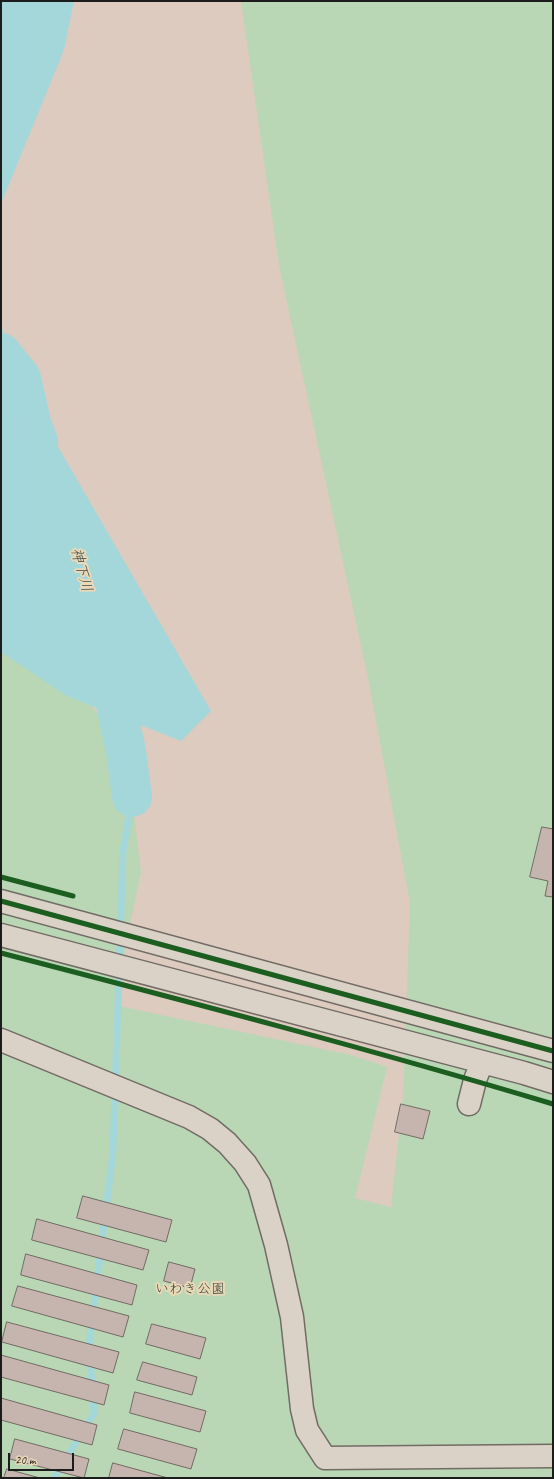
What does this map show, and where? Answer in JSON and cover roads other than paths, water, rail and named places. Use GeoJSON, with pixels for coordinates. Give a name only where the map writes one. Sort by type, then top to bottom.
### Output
{"type":"FeatureCollection","features":[{"type":"Feature","properties":{"kind":"street"},"geometry":{"type":"LineString","coordinates":[[1,901],[553,1052]]}},
{"type":"Feature","properties":{"kind":"street"},"geometry":{"type":"LineString","coordinates":[[1,935],[553,1082]]}},
{"type":"Feature","properties":{"kind":"street"},"geometry":{"type":"LineString","coordinates":[[1,1040],[189,1117],[210,1129],[245,1163],[259,1185],[276,1245],[292,1317],[302,1409],[307,1430],[326,1458],[553,1456]]}},
{"type":"Feature","properties":{"kind":"street"},"geometry":{"type":"LineString","coordinates":[[469,1104],[475,1080],[482,1062]]}},
{"type":"Feature","properties":{"kind":"water"},"geometry":{"type":"Polygon","coordinates":[[[1,1],[74,1],[64,50],[1,204],[1,1]]]}},
{"type":"Feature","properties":{"kind":"water"},"geometry":{"type":"Polygon","coordinates":[[[1,324],[13,369],[211,711],[181,741],[67,696],[1,652],[1,324]]]}},
{"type":"Feature","properties":{"kind":"waterway","name":"神下川"},"geometry":{"type":"LineString","coordinates":[[1,353],[21,378],[31,423],[38,442]]}},
{"type":"Feature","properties":{"kind":"waterway","name":"神下川"},"geometry":{"type":"LineString","coordinates":[[107,663],[126,751],[132,797]]}},
{"type":"Feature","properties":{"kind":"waterway"},"geometry":{"type":"LineString","coordinates":[[54,1478],[94,1413],[89,1345],[113,1152],[123,851],[132,797]]}},
{"type":"Feature","properties":{"kind":"park label","name":"いわき公園"},"geometry":{"type":"Point","coordinates":[190,1289]}}]}
